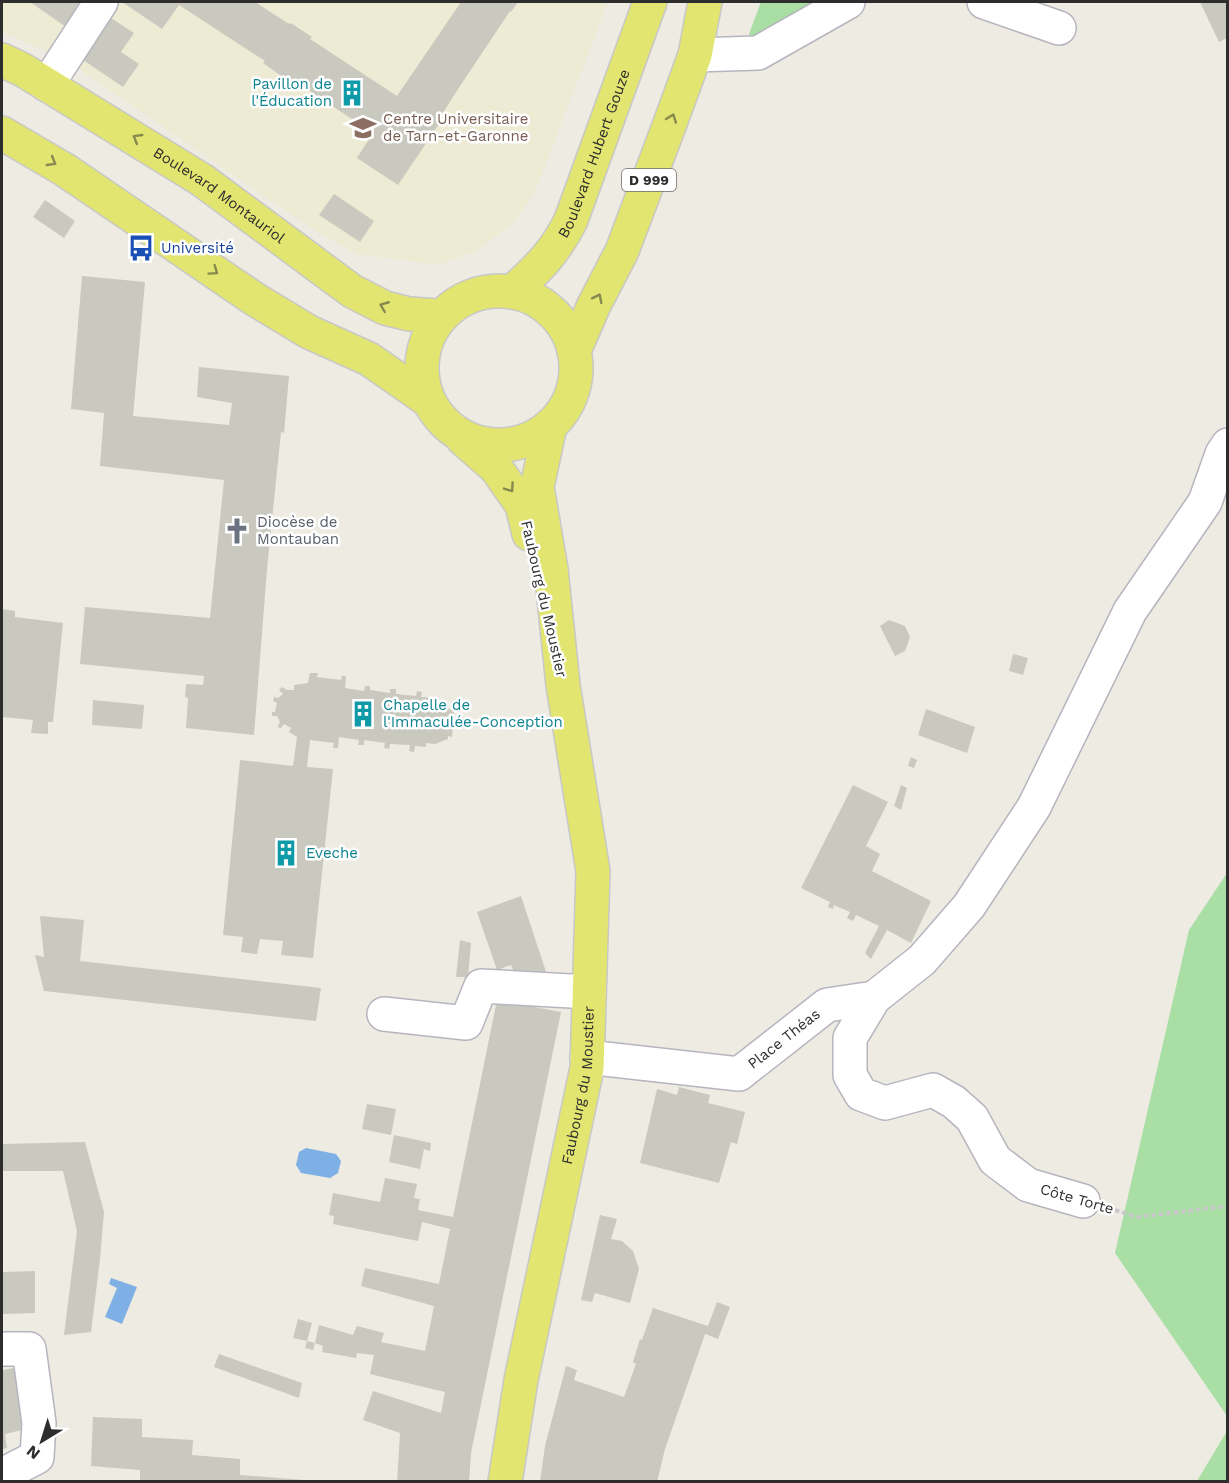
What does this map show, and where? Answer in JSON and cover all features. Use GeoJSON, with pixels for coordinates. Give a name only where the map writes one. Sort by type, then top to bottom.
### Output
{"type":"FeatureCollection","features":[{"type":"Feature","properties":{"kind":"main road","name":"Boulevard Hubert Gouze"},"geometry":{"type":"LineString","coordinates":[[512,292],[539,268],[561,240],[571,220],[650,2]]}},
{"type":"Feature","properties":{"kind":"main road","name":"D 999"},"geometry":{"type":"LineString","coordinates":[[574,351],[622,250],[695,55],[705,2]]}},
{"type":"Feature","properties":{"kind":"main road","name":"Boulevard Montauriol"},"geometry":{"type":"LineString","coordinates":[[2,60],[23,70],[202,180],[352,291],[385,308],[409,314],[441,316]]}},
{"type":"Feature","properties":{"kind":"main road"},"geometry":{"type":"LineString","coordinates":[[2,133],[65,170],[256,300],[309,332],[369,359],[429,401]]}},
{"type":"Feature","properties":{"kind":"main road"},"geometry":{"type":"LineString","coordinates":[[487,291],[512,292],[534,299],[552,312],[566,330],[574,351],[576,372],[572,392],[563,410],[550,426],[533,437],[514,444],[494,445],[474,441],[455,431],[440,418],[429,401],[421,371],[426,341],[441,316],[462,300],[487,291]]}},
{"type":"Feature","properties":{"kind":"main road","name":"Faubourg du Moustier"},"geometry":{"type":"LineString","coordinates":[[505,1482],[521,1380],[587,1068],[593,871],[563,685],[551,569],[537,487],[550,426]]}},
{"type":"Feature","properties":{"kind":"main road","name":"Faubourg du Moustier"},"geometry":{"type":"LineString","coordinates":[[455,431],[496,468],[522,505],[563,685]]}},
{"type":"Feature","properties":{"kind":"street"},"geometry":{"type":"LineString","coordinates":[[47,85],[101,2]]}},
{"type":"Feature","properties":{"kind":"street"},"geometry":{"type":"LineString","coordinates":[[695,55],[758,53],[849,2]]}},
{"type":"Feature","properties":{"kind":"street"},"geometry":{"type":"LineString","coordinates":[[984,2],[1059,28]]}},
{"type":"Feature","properties":{"kind":"street"},"geometry":{"type":"LineString","coordinates":[[874,998],[922,960],[969,906],[1034,807],[1130,611],[1216,496],[1221,454],[1227,445]]}},
{"type":"Feature","properties":{"kind":"street"},"geometry":{"type":"LineString","coordinates":[[384,1014],[465,1023],[481,986],[589,992]]}},
{"type":"Feature","properties":{"kind":"street","name":"Place Théas"},"geometry":{"type":"LineString","coordinates":[[587,1057],[739,1074],[827,1005],[874,998]]}},
{"type":"Feature","properties":{"kind":"street","name":"Côte Torte"},"geometry":{"type":"LineString","coordinates":[[874,998],[850,1038],[849,1075],[861,1094],[885,1103],[933,1090],[954,1102],[972,1118],[995,1160],[1028,1185],[1083,1201]]}},
{"type":"Feature","properties":{"kind":"street"},"geometry":{"type":"LineString","coordinates":[[2,1349],[29,1349],[39,1423],[37,1457],[2,1475]]}},
{"type":"Feature","properties":{"kind":"path","name":"Côte Torte"},"geometry":{"type":"LineString","coordinates":[[1083,1201],[1137,1217],[1227,1206]]}},
{"type":"Feature","properties":{"kind":"shaded area","name":"Centre Universitaire de Tarn-et-Garonne"},"geometry":{"type":"Polygon","coordinates":[[[2,2],[608,2],[534,194],[511,225],[478,250],[439,265],[357,254],[314,230],[64,59],[2,32],[2,2]]]}},
{"type":"Feature","properties":{"kind":"green space"},"geometry":{"type":"Polygon","coordinates":[[[761,2],[848,2],[758,53],[749,34],[761,2]]]}},
{"type":"Feature","properties":{"kind":"green space"},"geometry":{"type":"Polygon","coordinates":[[[1227,873],[1227,1416],[1115,1253],[1189,930],[1227,873]]]}},
{"type":"Feature","properties":{"kind":"green space"},"geometry":{"type":"Polygon","coordinates":[[[1227,1431],[1227,1481],[1197,1481],[1227,1431]]]}},
{"type":"Feature","properties":{"kind":"water"},"geometry":{"type":"Polygon","coordinates":[[[306,1148],[336,1154],[341,1161],[338,1173],[330,1178],[301,1173],[296,1165],[299,1152],[306,1148]]]}},
{"type":"Feature","properties":{"kind":"water"},"geometry":{"type":"Polygon","coordinates":[[[111,1278],[137,1287],[122,1324],[105,1317],[117,1288],[109,1284],[111,1278]]]}},
{"type":"Feature","properties":{"kind":"building"},"geometry":{"type":"Polygon","coordinates":[[[30,2],[89,2],[69,29],[30,2]]]}},
{"type":"Feature","properties":{"kind":"building","name":"Pavillon de l'Éducation"},"geometry":{"type":"Polygon","coordinates":[[[122,2],[255,2],[289,24],[291,23],[312,37],[310,39],[397,96],[461,2],[518,2],[458,89],[437,122],[439,124],[398,185],[357,158],[373,133],[287,76],[284,78],[263,63],[265,61],[179,5],[162,29],[122,2]]]}},
{"type":"Feature","properties":{"kind":"building"},"geometry":{"type":"Polygon","coordinates":[[[1200,2],[1227,2],[1227,38],[1219,42],[1200,2]]]}},
{"type":"Feature","properties":{"kind":"building"},"geometry":{"type":"Polygon","coordinates":[[[111,18],[134,33],[121,52],[139,64],[123,87],[83,60],[111,18]]]}},
{"type":"Feature","properties":{"kind":"building"},"geometry":{"type":"Polygon","coordinates":[[[334,194],[374,221],[360,242],[319,215],[334,194]]]}},
{"type":"Feature","properties":{"kind":"building"},"geometry":{"type":"Polygon","coordinates":[[[45,200],[75,221],[64,238],[33,217],[45,200]]]}},
{"type":"Feature","properties":{"kind":"building","name":"Diocèse de Montauban"},"geometry":{"type":"Polygon","coordinates":[[[82,276],[145,282],[133,416],[229,425],[232,403],[197,397],[199,367],[289,376],[267,569],[254,735],[186,728],[188,698],[185,697],[186,684],[203,685],[204,676],[80,664],[85,607],[210,618],[224,480],[100,466],[104,413],[71,409],[82,276]]]}},
{"type":"Feature","properties":{"kind":"building"},"geometry":{"type":"Polygon","coordinates":[[[2,609],[15,611],[15,617],[63,623],[53,722],[48,722],[48,734],[31,733],[33,720],[2,717],[2,609]]]}},
{"type":"Feature","properties":{"kind":"building"},"geometry":{"type":"Polygon","coordinates":[[[889,620],[905,626],[910,637],[905,651],[895,656],[880,626],[889,620]]]}},
{"type":"Feature","properties":{"kind":"building"},"geometry":{"type":"Polygon","coordinates":[[[1013,654],[1028,658],[1023,675],[1009,671],[1013,654]]]}},
{"type":"Feature","properties":{"kind":"building"},"geometry":{"type":"Polygon","coordinates":[[[310,673],[318,673],[317,677],[341,680],[342,676],[346,676],[345,688],[364,691],[365,686],[370,686],[370,690],[390,693],[390,689],[396,689],[396,694],[416,696],[417,691],[422,692],[421,697],[433,698],[432,702],[439,702],[454,712],[452,737],[448,736],[448,739],[435,744],[426,743],[426,747],[415,746],[414,752],[409,751],[410,745],[390,744],[389,749],[384,748],[385,743],[364,740],[364,745],[358,745],[359,740],[339,737],[338,748],[333,748],[334,743],[310,740],[307,767],[333,769],[313,958],[281,955],[283,941],[260,939],[257,954],[241,952],[243,937],[223,935],[240,760],[293,766],[297,737],[289,732],[291,728],[284,724],[280,729],[278,726],[280,722],[277,716],[272,716],[277,703],[273,701],[274,697],[278,698],[283,694],[279,690],[282,687],[294,690],[294,685],[308,683],[310,673]]]}},
{"type":"Feature","properties":{"kind":"building"},"geometry":{"type":"Polygon","coordinates":[[[93,700],[144,705],[142,729],[92,725],[93,700]]]}},
{"type":"Feature","properties":{"kind":"building"},"geometry":{"type":"Polygon","coordinates":[[[926,709],[975,727],[967,753],[918,735],[926,709]]]}},
{"type":"Feature","properties":{"kind":"building"},"geometry":{"type":"Polygon","coordinates":[[[911,757],[917,760],[914,768],[908,766],[911,757]]]}},
{"type":"Feature","properties":{"kind":"building"},"geometry":{"type":"Polygon","coordinates":[[[853,785],[888,802],[866,846],[880,854],[872,871],[931,901],[911,943],[887,930],[871,959],[865,953],[879,926],[856,915],[853,921],[847,918],[850,912],[834,905],[833,909],[828,907],[830,902],[801,888],[853,785]]]}},
{"type":"Feature","properties":{"kind":"building"},"geometry":{"type":"Polygon","coordinates":[[[901,785],[907,788],[901,810],[894,806],[901,785]]]}},
{"type":"Feature","properties":{"kind":"building"},"geometry":{"type":"Polygon","coordinates":[[[521,896],[547,975],[516,977],[511,965],[497,970],[477,912],[521,896]]]}},
{"type":"Feature","properties":{"kind":"building"},"geometry":{"type":"Polygon","coordinates":[[[40,916],[84,920],[80,961],[321,988],[316,1021],[44,991],[35,955],[44,957],[40,916]]]}},
{"type":"Feature","properties":{"kind":"building"},"geometry":{"type":"Polygon","coordinates":[[[460,940],[471,943],[468,977],[456,977],[460,940]]]}},
{"type":"Feature","properties":{"kind":"building"},"geometry":{"type":"Polygon","coordinates":[[[497,1000],[561,1012],[471,1453],[469,1482],[397,1482],[400,1433],[363,1420],[373,1391],[441,1413],[445,1392],[370,1374],[374,1355],[357,1353],[356,1358],[322,1352],[323,1346],[315,1343],[319,1325],[353,1335],[357,1326],[384,1333],[381,1342],[425,1351],[434,1306],[361,1286],[365,1268],[439,1284],[450,1229],[422,1222],[418,1241],[333,1224],[334,1216],[329,1215],[333,1193],[380,1202],[385,1178],[417,1184],[414,1198],[420,1199],[418,1210],[453,1217],[497,1000]]]}},
{"type":"Feature","properties":{"kind":"building"},"geometry":{"type":"Polygon","coordinates":[[[679,1087],[710,1095],[708,1103],[745,1112],[737,1144],[731,1142],[719,1183],[640,1163],[657,1089],[677,1095],[679,1087]]]}},
{"type":"Feature","properties":{"kind":"building"},"geometry":{"type":"Polygon","coordinates":[[[367,1104],[396,1109],[391,1135],[362,1129],[367,1104]]]}},
{"type":"Feature","properties":{"kind":"building"},"geometry":{"type":"Polygon","coordinates":[[[394,1135],[431,1143],[430,1151],[424,1149],[420,1169],[389,1162],[394,1135]]]}},
{"type":"Feature","properties":{"kind":"building"},"geometry":{"type":"Polygon","coordinates":[[[85,1142],[104,1212],[100,1259],[91,1332],[64,1335],[77,1231],[63,1171],[2,1171],[2,1144],[85,1142]]]}},
{"type":"Feature","properties":{"kind":"building"},"geometry":{"type":"Polygon","coordinates":[[[600,1215],[617,1219],[611,1239],[622,1241],[633,1251],[639,1269],[630,1303],[595,1293],[592,1302],[581,1300],[600,1215]]]}},
{"type":"Feature","properties":{"kind":"building"},"geometry":{"type":"Polygon","coordinates":[[[35,1271],[35,1313],[2,1314],[2,1272],[35,1271]]]}},
{"type":"Feature","properties":{"kind":"building"},"geometry":{"type":"Polygon","coordinates":[[[717,1302],[730,1307],[718,1339],[705,1334],[665,1449],[657,1482],[540,1482],[545,1446],[566,1366],[577,1370],[574,1380],[624,1397],[636,1364],[633,1362],[640,1339],[642,1340],[653,1308],[708,1326],[717,1302]]]}},
{"type":"Feature","properties":{"kind":"building"},"geometry":{"type":"Polygon","coordinates":[[[298,1319],[312,1323],[307,1341],[293,1338],[298,1319]]]}},
{"type":"Feature","properties":{"kind":"building"},"geometry":{"type":"Polygon","coordinates":[[[307,1341],[315,1343],[313,1350],[305,1348],[307,1341]]]}},
{"type":"Feature","properties":{"kind":"building"},"geometry":{"type":"Polygon","coordinates":[[[219,1354],[302,1383],[299,1398],[214,1367],[219,1354]]]}},
{"type":"Feature","properties":{"kind":"building"},"geometry":{"type":"Polygon","coordinates":[[[14,1368],[26,1429],[5,1434],[7,1448],[2,1449],[2,1370],[14,1368]]]}},
{"type":"Feature","properties":{"kind":"building"},"geometry":{"type":"Polygon","coordinates":[[[93,1417],[142,1419],[142,1437],[193,1440],[192,1455],[240,1459],[240,1475],[304,1480],[304,1482],[140,1482],[140,1470],[91,1466],[93,1417]]]}},
{"type":"Feature","properties":{"kind":"place","name":"Pavillon de l'Éducation"},"geometry":{"type":"Point","coordinates":[352,93]}},
{"type":"Feature","properties":{"kind":"place","name":"Centre Universitaire de Tarn-et-Garonne"},"geometry":{"type":"Point","coordinates":[363,128]}},
{"type":"Feature","properties":{"kind":"place","name":"Université"},"geometry":{"type":"Point","coordinates":[141,248]}},
{"type":"Feature","properties":{"kind":"place","name":"Diocèse de Montauban"},"geometry":{"type":"Point","coordinates":[237,531]}},
{"type":"Feature","properties":{"kind":"place","name":"Chapelle de l'Immaculée-Conception"},"geometry":{"type":"Point","coordinates":[363,714]}},
{"type":"Feature","properties":{"kind":"place","name":"Eveche"},"geometry":{"type":"Point","coordinates":[286,853]}}]}
